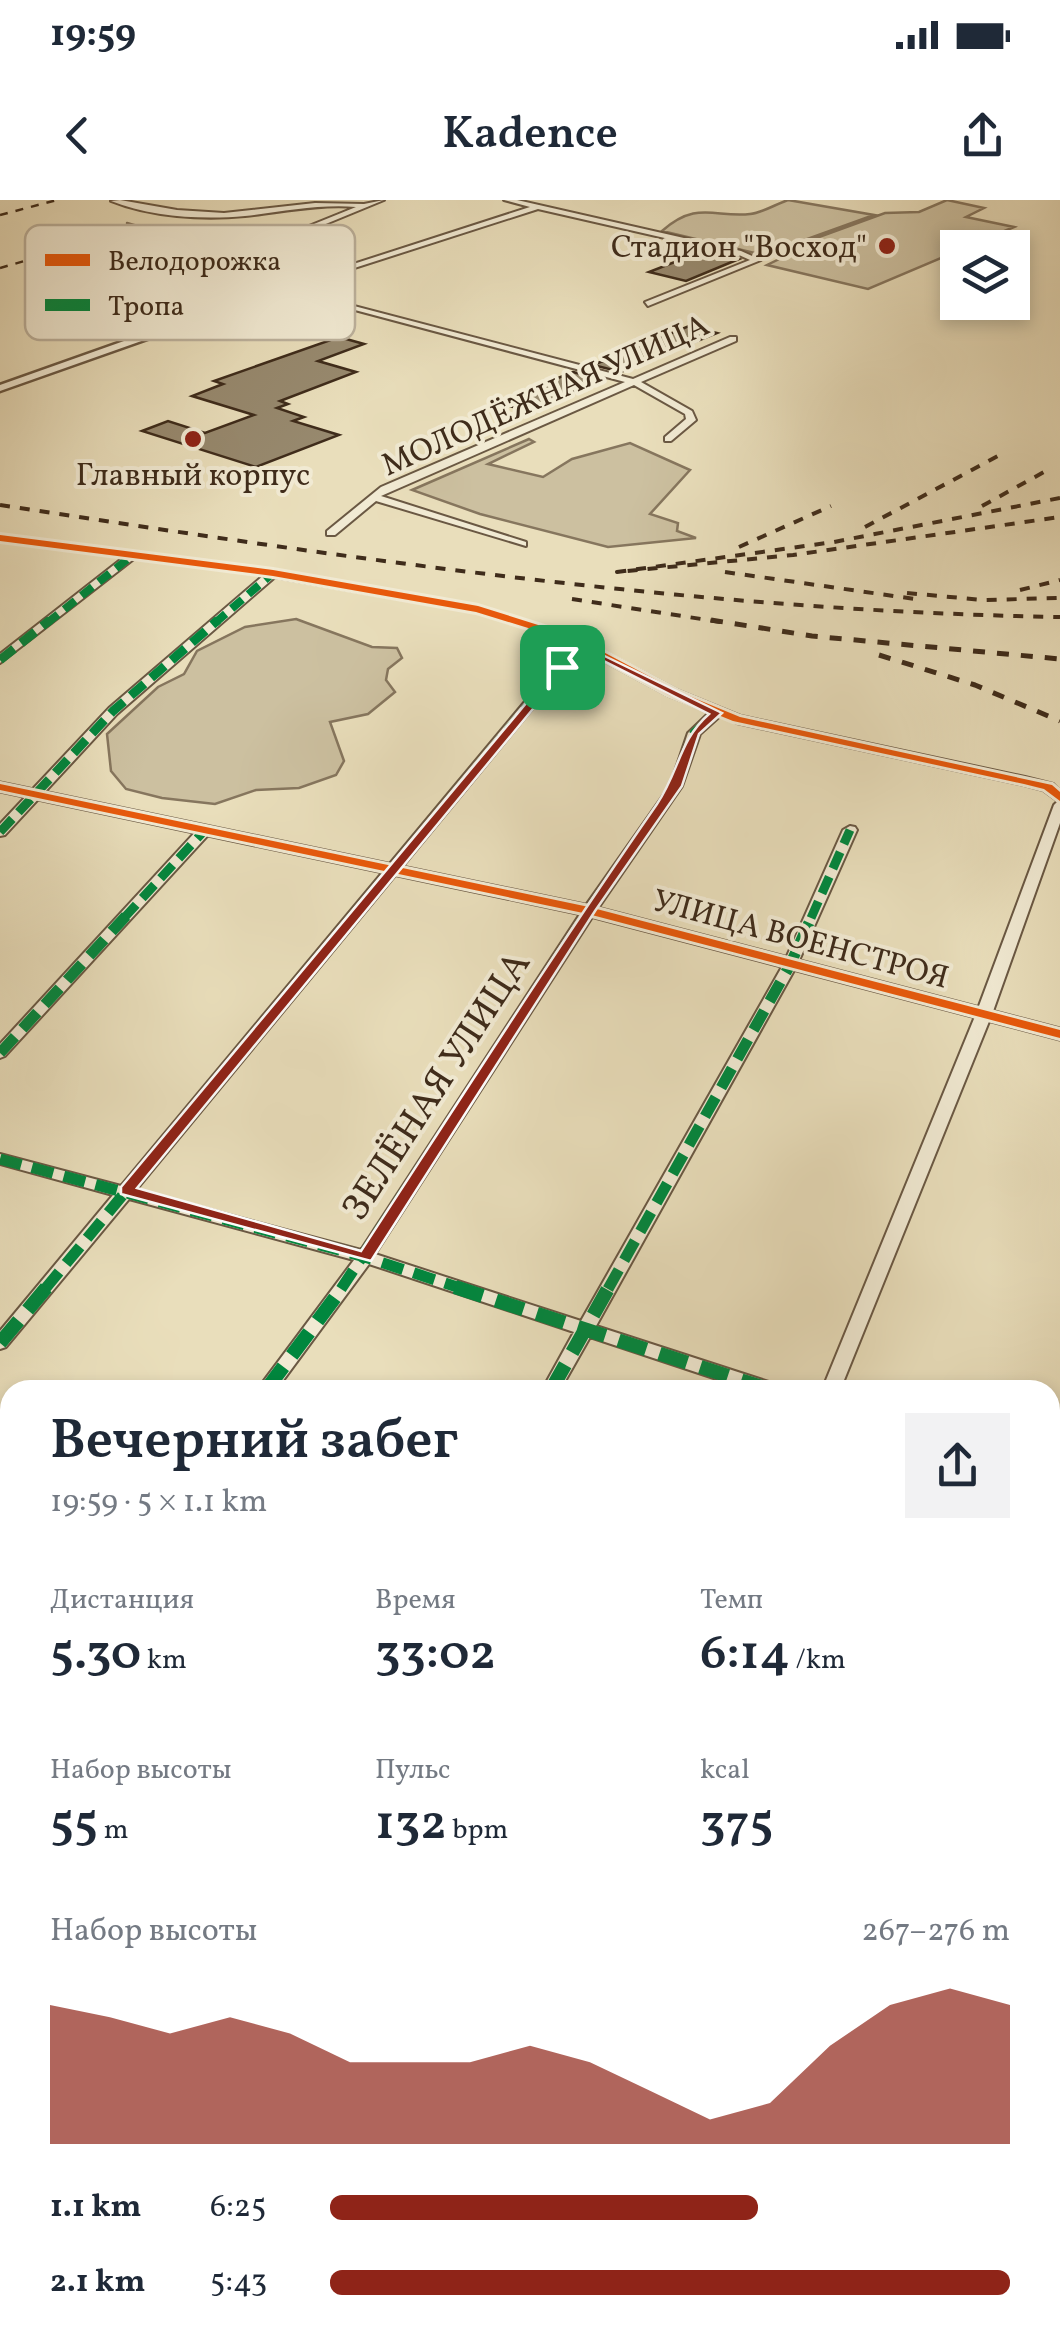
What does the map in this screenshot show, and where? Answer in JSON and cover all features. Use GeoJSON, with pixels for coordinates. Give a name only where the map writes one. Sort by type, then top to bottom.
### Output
{"type":"FeatureCollection","features":[{"type":"Feature","properties":{"kind":"street"},"geometry":{"type":"LineString","coordinates":[[115,201],[181,215],[235,215],[290,203],[334,200],[364,206]]}},
{"type":"Feature","properties":{"kind":"street"},"geometry":{"type":"LineString","coordinates":[[318,225],[380,200]]}},
{"type":"Feature","properties":{"kind":"street"},"geometry":{"type":"LineString","coordinates":[[508,200],[742,252],[757,260],[648,304]]}},
{"type":"Feature","properties":{"kind":"street"},"geometry":{"type":"LineString","coordinates":[[355,265],[558,200]]}},
{"type":"Feature","properties":{"kind":"street"},"geometry":{"type":"LineString","coordinates":[[989,200],[1008,204]]}},
{"type":"Feature","properties":{"kind":"street"},"geometry":{"type":"LineString","coordinates":[[355,309],[636,382],[688,412],[691,420],[668,439]]}},
{"type":"Feature","properties":{"kind":"street","name":"МОЛОДЁЖНАЯ УЛИЦА"},"geometry":{"type":"LineString","coordinates":[[332,533],[374,497],[733,339]]}},
{"type":"Feature","properties":{"kind":"street"},"geometry":{"type":"LineString","coordinates":[[0,388],[137,340]]}},
{"type":"Feature","properties":{"kind":"street"},"geometry":{"type":"LineString","coordinates":[[374,497],[522,544]]}},
{"type":"Feature","properties":{"kind":"street"},"geometry":{"type":"LineString","coordinates":[[0,538],[273,573],[478,609],[528,622],[717,713],[1025,780],[1059,799],[984,1014],[835,1380]]}},
{"type":"Feature","properties":{"kind":"street"},"geometry":{"type":"LineString","coordinates":[[0,660],[134,554]]}},
{"type":"Feature","properties":{"kind":"street"},"geometry":{"type":"LineString","coordinates":[[0,832],[113,712],[273,573]]}},
{"type":"Feature","properties":{"kind":"street"},"geometry":{"type":"LineString","coordinates":[[0,1343],[542,689],[562,667],[590,650]]}},
{"type":"Feature","properties":{"kind":"street","name":"ЗЕЛЁНАЯ УЛИЦА"},"geometry":{"type":"LineString","coordinates":[[273,1380],[365,1257],[589,911],[676,786],[694,733],[717,713]]}},
{"type":"Feature","properties":{"kind":"street","name":"УЛИЦА ВОЕНСТРОЯ"},"geometry":{"type":"LineString","coordinates":[[0,788],[589,911],[1060,1034]]}},
{"type":"Feature","properties":{"kind":"street"},"geometry":{"type":"LineString","coordinates":[[557,1380],[790,964],[850,830]]}},
{"type":"Feature","properties":{"kind":"street"},"geometry":{"type":"LineString","coordinates":[[0,1053],[204,831]]}},
{"type":"Feature","properties":{"kind":"street"},"geometry":{"type":"LineString","coordinates":[[0,1159],[365,1257],[740,1380]]}},
{"type":"Feature","properties":{"kind":"shaded area"},"geometry":{"type":"Polygon","coordinates":[[[788,200],[874,215],[763,255],[662,231],[696,213],[750,214],[788,200]]]}},
{"type":"Feature","properties":{"kind":"shaded area","name":"Стадион \"Восход\""},"geometry":{"type":"Polygon","coordinates":[[[947,200],[984,208],[966,217],[1014,227],[940,230],[940,258],[868,289],[767,265],[804,247],[797,245],[885,213],[919,212],[947,200]]]}},
{"type":"Feature","properties":{"kind":"shaded area"},"geometry":{"type":"Polygon","coordinates":[[[529,439],[534,442],[488,464],[543,477],[572,459],[630,443],[690,470],[650,514],[678,523],[677,531],[696,538],[608,547],[480,514],[412,490],[529,439]]]}},
{"type":"Feature","properties":{"kind":"shaded area"},"geometry":{"type":"Polygon","coordinates":[[[296,619],[372,647],[397,648],[402,658],[388,669],[386,680],[395,692],[368,714],[330,722],[344,761],[336,775],[299,788],[256,790],[215,804],[126,789],[111,771],[107,734],[158,687],[184,674],[197,651],[245,627],[296,619]]]}},
{"type":"Feature","properties":{"kind":"building"},"geometry":{"type":"Polygon","coordinates":[[[703,251],[739,259],[686,281],[649,272],[703,251]]]}},
{"type":"Feature","properties":{"kind":"building"},"geometry":{"type":"Polygon","coordinates":[[[689,326],[717,333],[621,372],[593,365],[689,326]]]}},
{"type":"Feature","properties":{"kind":"building"},"geometry":{"type":"Polygon","coordinates":[[[330,340],[364,344],[318,361],[356,372],[280,401],[288,404],[277,408],[304,417],[293,421],[339,435],[256,467],[142,431],[168,421],[205,433],[254,415],[192,396],[223,384],[214,381],[330,340]]]}},
{"type":"Feature","properties":{"kind":"building"},"geometry":{"type":"Polygon","coordinates":[[[573,372],[603,380],[526,411],[497,402],[573,372]]]}},
{"type":"Feature","properties":{"kind":"waterway"},"geometry":{"type":"LineString","coordinates":[[127,223],[134,225]]}},
{"type":"Feature","properties":{"kind":"railway"},"geometry":{"type":"LineString","coordinates":[[0,215],[57,200]]}},
{"type":"Feature","properties":{"kind":"railway"},"geometry":{"type":"LineString","coordinates":[[0,268],[25,261]]}},
{"type":"Feature","properties":{"kind":"railway"},"geometry":{"type":"LineString","coordinates":[[865,527],[998,456]]}},
{"type":"Feature","properties":{"kind":"railway"},"geometry":{"type":"LineString","coordinates":[[982,506],[1044,472]]}},
{"type":"Feature","properties":{"kind":"railway"},"geometry":{"type":"LineString","coordinates":[[1060,498],[834,542],[617,572],[793,555],[1060,517]]}},
{"type":"Feature","properties":{"kind":"railway"},"geometry":{"type":"LineString","coordinates":[[0,505],[528,579],[793,605],[1060,617]]}},
{"type":"Feature","properties":{"kind":"railway"},"geometry":{"type":"LineString","coordinates":[[739,547],[831,506]]}},
{"type":"Feature","properties":{"kind":"railway"},"geometry":{"type":"LineString","coordinates":[[725,572],[922,600]]}},
{"type":"Feature","properties":{"kind":"railway"},"geometry":{"type":"LineString","coordinates":[[1020,590],[1060,580]]}},
{"type":"Feature","properties":{"kind":"railway"},"geometry":{"type":"LineString","coordinates":[[907,593],[983,600],[1060,598]]}},
{"type":"Feature","properties":{"kind":"railway"},"geometry":{"type":"LineString","coordinates":[[572,599],[727,623]]}},
{"type":"Feature","properties":{"kind":"railway"},"geometry":{"type":"LineString","coordinates":[[711,620],[812,636],[1060,659]]}},
{"type":"Feature","properties":{"kind":"railway"},"geometry":{"type":"LineString","coordinates":[[879,655],[975,685],[1060,721]]}},
{"type":"Feature","properties":{"kind":"marked path"},"geometry":{"type":"LineString","coordinates":[[0,660],[134,554]]}},
{"type":"Feature","properties":{"kind":"marked path"},"geometry":{"type":"LineString","coordinates":[[0,832],[113,711],[273,573]]}},
{"type":"Feature","properties":{"kind":"marked path"},"geometry":{"type":"LineString","coordinates":[[0,1343],[542,689],[562,667],[590,649]]}},
{"type":"Feature","properties":{"kind":"marked path"},"geometry":{"type":"LineString","coordinates":[[273,1380],[365,1257],[589,911],[676,786],[694,733],[717,713]]}},
{"type":"Feature","properties":{"kind":"marked path"},"geometry":{"type":"LineString","coordinates":[[557,1380],[790,965],[850,830]]}},
{"type":"Feature","properties":{"kind":"marked path"},"geometry":{"type":"LineString","coordinates":[[0,1053],[204,831]]}},
{"type":"Feature","properties":{"kind":"marked path"},"geometry":{"type":"LineString","coordinates":[[0,1159],[365,1257],[740,1380]]}},
{"type":"Feature","properties":{"kind":"cycle path"},"geometry":{"type":"LineString","coordinates":[[0,538],[273,573],[478,609],[570,638],[673,693],[737,719],[1025,781],[1048,787],[1060,798]]}},
{"type":"Feature","properties":{"kind":"cycle path"},"geometry":{"type":"LineString","coordinates":[[0,787],[589,911],[1060,1034]]}},
{"type":"Feature","properties":{"kind":"place","name":"Стадион \"Восход\""},"geometry":{"type":"Point","coordinates":[887,246]}},
{"type":"Feature","properties":{"kind":"place","name":"Главный корпус"},"geometry":{"type":"Point","coordinates":[193,439]}},
{"type":"Feature","properties":{"kind":"route"},"geometry":{"type":"LineString","coordinates":[[590,650],[717,713],[694,733],[686,766],[676,786],[589,911],[365,1257],[126,1190],[396,869],[562,667],[590,650]]}}]}
